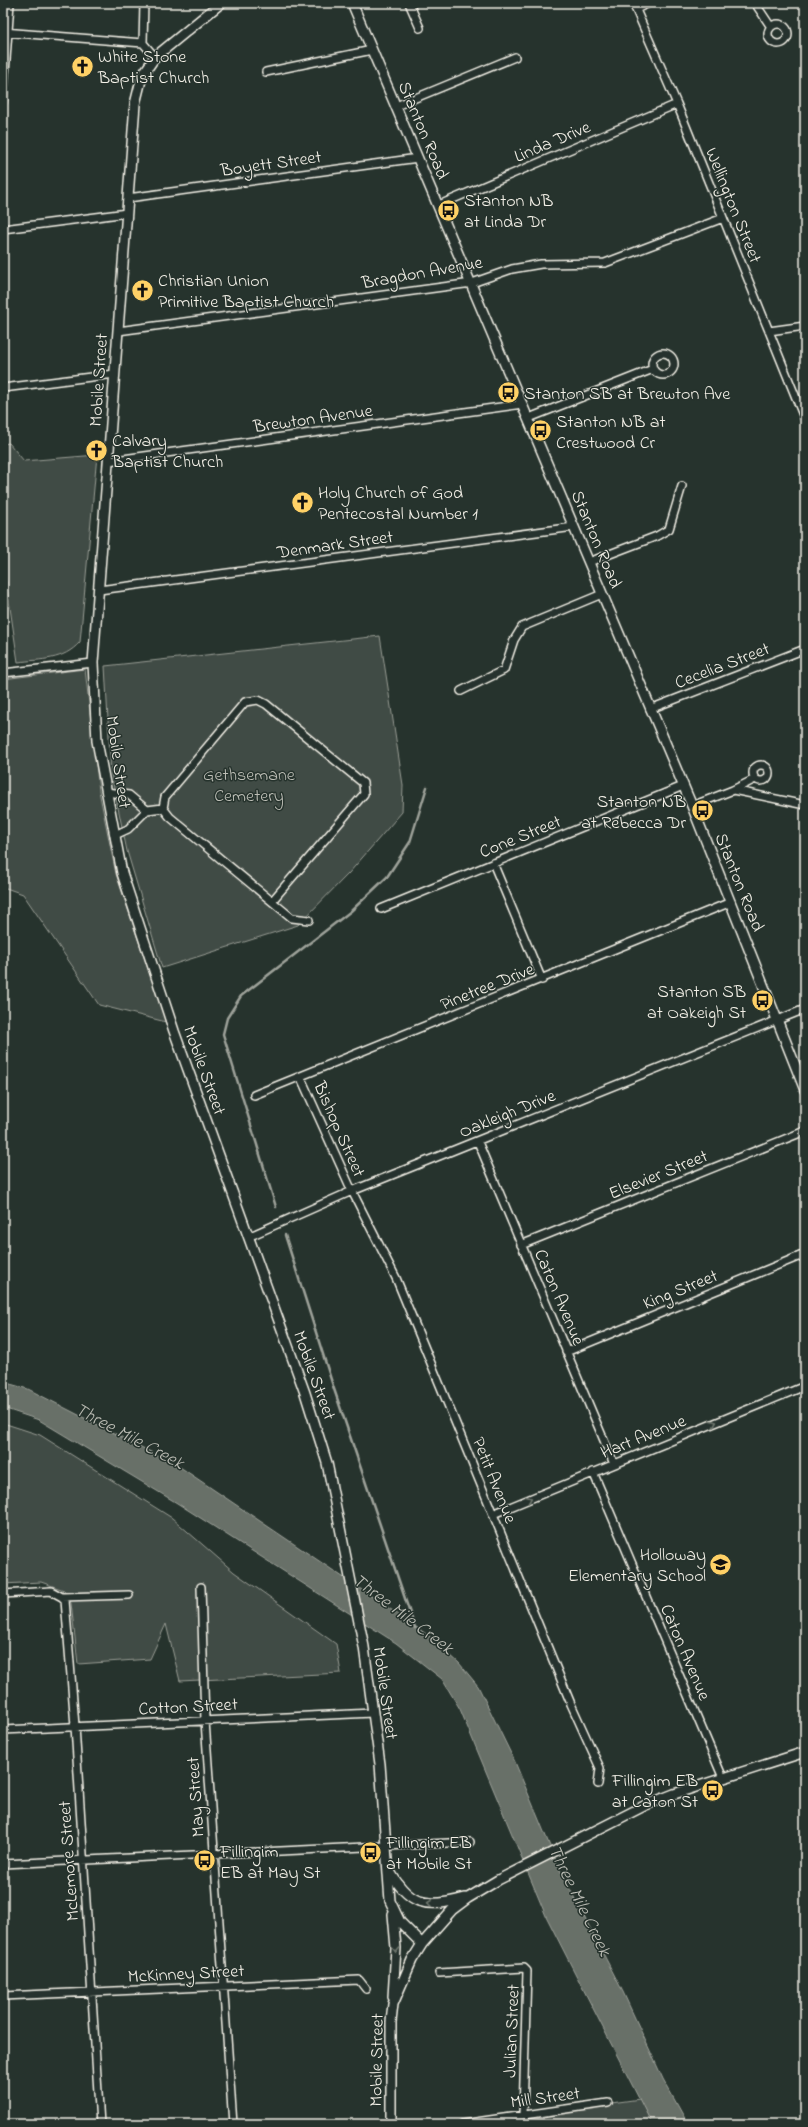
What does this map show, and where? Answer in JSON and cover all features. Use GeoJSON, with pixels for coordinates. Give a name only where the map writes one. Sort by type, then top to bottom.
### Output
{"type":"FeatureCollection","features":[{"type":"Feature","properties":{"kind":"street"},"geometry":{"type":"LineString","coordinates":[[3,102],[5,32],[10,3]]}},
{"type":"Feature","properties":{"kind":"street"},"geometry":{"type":"LineString","coordinates":[[144,3],[144,43],[155,57]]}},
{"type":"Feature","properties":{"kind":"street","name":"Mobile Street"},"geometry":{"type":"LineString","coordinates":[[221,3],[155,57],[142,76],[135,104],[94,663],[97,740],[122,873],[174,1031],[319,1435],[335,1499],[364,1646],[374,1713],[380,1764],[388,1890],[393,1911],[404,1928],[422,1944],[412,1960],[393,2004],[390,2022],[391,2124]]}},
{"type":"Feature","properties":{"kind":"street","name":"Stanton Road"},"geometry":{"type":"LineString","coordinates":[[352,3],[472,282],[692,806],[805,1090]]}},
{"type":"Feature","properties":{"kind":"street"},"geometry":{"type":"LineString","coordinates":[[409,3],[420,28]]}},
{"type":"Feature","properties":{"kind":"street"},"geometry":{"type":"LineString","coordinates":[[634,6],[649,3]]}},
{"type":"Feature","properties":{"kind":"street"},"geometry":{"type":"LineString","coordinates":[[755,3],[771,27]]}},
{"type":"Feature","properties":{"kind":"street","name":"Wellington Street"},"geometry":{"type":"LineString","coordinates":[[634,6],[677,104],[805,420]]}},
{"type":"Feature","properties":{"kind":"street"},"geometry":{"type":"LineString","coordinates":[[5,32],[144,43]]}},
{"type":"Feature","properties":{"kind":"street"},"geometry":{"type":"LineString","coordinates":[[266,72],[372,50]]}},
{"type":"Feature","properties":{"kind":"street"},"geometry":{"type":"LineString","coordinates":[[396,106],[515,57]]}},
{"type":"Feature","properties":{"kind":"street","name":"Linda Drive"},"geometry":{"type":"LineString","coordinates":[[439,205],[677,104]]}},
{"type":"Feature","properties":{"kind":"street","name":"Boyett Street"},"geometry":{"type":"LineString","coordinates":[[128,198],[418,158]]}},
{"type":"Feature","properties":{"kind":"street"},"geometry":{"type":"LineString","coordinates":[[3,229],[127,213]]}},
{"type":"Feature","properties":{"kind":"street","name":"Bragdon Avenue"},"geometry":{"type":"LineString","coordinates":[[118,331],[472,282],[512,269],[541,264],[605,263],[724,218]]}},
{"type":"Feature","properties":{"kind":"street"},"geometry":{"type":"LineString","coordinates":[[769,331],[805,326]]}},
{"type":"Feature","properties":{"kind":"street"},"geometry":{"type":"LineString","coordinates":[[529,418],[653,369]]}},
{"type":"Feature","properties":{"kind":"street"},"geometry":{"type":"LineString","coordinates":[[3,388],[115,374]]}},
{"type":"Feature","properties":{"kind":"street","name":"Brewton Avenue"},"geometry":{"type":"LineString","coordinates":[[108,461],[522,404]]}},
{"type":"Feature","properties":{"kind":"street"},"geometry":{"type":"LineString","coordinates":[[589,562],[657,536],[668,528],[682,486]]}},
{"type":"Feature","properties":{"kind":"street","name":"Denmark Street"},"geometry":{"type":"LineString","coordinates":[[99,590],[574,527]]}},
{"type":"Feature","properties":{"kind":"street"},"geometry":{"type":"LineString","coordinates":[[461,691],[504,670],[514,640],[522,627],[602,594]]}},
{"type":"Feature","properties":{"kind":"street","name":"Cecelia Street"},"geometry":{"type":"LineString","coordinates":[[650,709],[805,649]]}},
{"type":"Feature","properties":{"kind":"street"},"geometry":{"type":"LineString","coordinates":[[3,673],[94,663]]}},
{"type":"Feature","properties":{"kind":"street"},"geometry":{"type":"LineString","coordinates":[[272,901],[364,794],[363,783],[266,704],[258,700],[245,702],[165,797],[163,808],[170,817],[292,918],[309,920]]}},
{"type":"Feature","properties":{"kind":"street"},"geometry":{"type":"LineString","coordinates":[[692,806],[733,790],[755,779]]}},
{"type":"Feature","properties":{"kind":"street","name":"Cone Street"},"geometry":{"type":"LineString","coordinates":[[381,909],[683,786]]}},
{"type":"Feature","properties":{"kind":"street"},"geometry":{"type":"LineString","coordinates":[[733,790],[805,805]]}},
{"type":"Feature","properties":{"kind":"street"},"geometry":{"type":"LineString","coordinates":[[106,792],[129,795],[147,810]]}},
{"type":"Feature","properties":{"kind":"street"},"geometry":{"type":"LineString","coordinates":[[115,835],[128,829],[147,810],[163,808]]}},
{"type":"Feature","properties":{"kind":"street"},"geometry":{"type":"LineString","coordinates":[[493,863],[542,980]]}},
{"type":"Feature","properties":{"kind":"street","name":"Pinetree Drive"},"geometry":{"type":"LineString","coordinates":[[254,1095],[301,1078],[731,902]]}},
{"type":"Feature","properties":{"kind":"street","name":"Oakleigh Drive"},"geometry":{"type":"LineString","coordinates":[[248,1237],[352,1191],[478,1142],[805,1009]]}},
{"type":"Feature","properties":{"kind":"street","name":"Bishop Street"},"geometry":{"type":"LineString","coordinates":[[301,1078],[352,1191]]}},
{"type":"Feature","properties":{"kind":"street","name":"Elsevier Street"},"geometry":{"type":"LineString","coordinates":[[521,1245],[805,1131]]}},
{"type":"Feature","properties":{"kind":"street","name":"Caton Avenue"},"geometry":{"type":"LineString","coordinates":[[478,1142],[614,1464]]}},
{"type":"Feature","properties":{"kind":"street","name":"Petit Avenue"},"geometry":{"type":"LineString","coordinates":[[352,1191],[396,1278],[600,1768],[598,1784]]}},
{"type":"Feature","properties":{"kind":"street","name":"King Street"},"geometry":{"type":"LineString","coordinates":[[566,1352],[805,1254]]}},
{"type":"Feature","properties":{"kind":"street","name":"Hart Avenue"},"geometry":{"type":"LineString","coordinates":[[493,1514],[805,1386]]}},
{"type":"Feature","properties":{"kind":"street","name":"Caton Avenue"},"geometry":{"type":"LineString","coordinates":[[593,1472],[724,1778]]}},
{"type":"Feature","properties":{"kind":"street","name":"May Street"},"geometry":{"type":"LineString","coordinates":[[201,1587],[205,1721],[233,2124]]}},
{"type":"Feature","properties":{"kind":"street"},"geometry":{"type":"LineString","coordinates":[[3,1594],[51,1591],[62,1597],[128,1595]]}},
{"type":"Feature","properties":{"kind":"street","name":"McLemore Street"},"geometry":{"type":"LineString","coordinates":[[62,1597],[65,1600],[75,1726],[100,2124]]}},
{"type":"Feature","properties":{"kind":"street","name":"Cotton Street"},"geometry":{"type":"LineString","coordinates":[[3,1730],[374,1713]]}},
{"type":"Feature","properties":{"kind":"street"},"geometry":{"type":"LineString","coordinates":[[422,1944],[452,1910],[468,1898],[498,1880],[594,1831],[658,1800],[805,1752]]}},
{"type":"Feature","properties":{"kind":"street"},"geometry":{"type":"LineString","coordinates":[[3,1864],[470,1842]]}},
{"type":"Feature","properties":{"kind":"street"},"geometry":{"type":"LineString","coordinates":[[387,1866],[395,1882],[406,1894],[418,1901],[428,1904],[443,1904],[468,1898]]}},
{"type":"Feature","properties":{"kind":"street"},"geometry":{"type":"LineString","coordinates":[[393,1911],[396,1948],[393,2004]]}},
{"type":"Feature","properties":{"kind":"street","name":"Julian Street"},"geometry":{"type":"LineString","coordinates":[[439,1973],[524,1968],[527,1971],[523,2115]]}},
{"type":"Feature","properties":{"kind":"street","name":"McKinney Street"},"geometry":{"type":"LineString","coordinates":[[3,1996],[359,1980],[366,1989]]}},
{"type":"Feature","properties":{"kind":"street","name":"Mill Street"},"geometry":{"type":"LineString","coordinates":[[462,2124],[608,2103]]}},
{"type":"Feature","properties":{"kind":"green space"},"geometry":{"type":"Polygon","coordinates":[[[9,443],[24,461],[97,455],[80,642],[67,653],[52,658],[18,662],[3,560],[3,444],[9,443]]]}},
{"type":"Feature","properties":{"kind":"green space","name":"Gethsemane Cemetery"},"geometry":{"type":"Polygon","coordinates":[[[380,636],[403,785],[402,812],[349,873],[298,925],[162,968],[127,851],[111,774],[105,666],[380,636]]]}},
{"type":"Feature","properties":{"kind":"green space"},"geometry":{"type":"Polygon","coordinates":[[[85,669],[99,791],[116,874],[166,1022],[99,1005],[23,894],[3,887],[3,679],[85,669]]]}},
{"type":"Feature","properties":{"kind":"green space"},"geometry":{"type":"Polygon","coordinates":[[[3,1423],[40,1435],[172,1518],[234,1572],[336,1644],[341,1673],[180,1681],[166,1624],[150,1659],[78,1664],[71,1603],[64,1590],[41,1582],[3,1584],[3,1423]]]}},
{"type":"Feature","properties":{"kind":"green space"},"geometry":{"type":"Polygon","coordinates":[[[640,2099],[652,2124],[462,2124],[640,2099]]]}},
{"type":"Feature","properties":{"kind":"shaded area"},"geometry":{"type":"Polygon","coordinates":[[[3,1382],[28,1389],[180,1467],[402,1617],[429,1636],[459,1663],[478,1686],[515,1762],[559,1868],[623,1992],[663,2079],[688,2124],[652,2124],[546,1916],[460,1709],[442,1679],[396,1643],[177,1503],[39,1420],[3,1408],[3,1382]]]}},
{"type":"Feature","properties":{"kind":"waterway"},"geometry":{"type":"LineString","coordinates":[[276,1207],[223,1034],[227,1018],[241,996],[351,911],[387,877],[410,842],[427,787]]}},
{"type":"Feature","properties":{"kind":"waterway","name":"Three Mile Creek"},"geometry":{"type":"LineString","coordinates":[[285,1235],[334,1389],[415,1628]]}},
{"type":"Feature","properties":{"kind":"place","name":"White Stone Baptist Church"},"geometry":{"type":"Point","coordinates":[82,66]}},
{"type":"Feature","properties":{"kind":"place","name":"Stanton NB at Linda Dr"},"geometry":{"type":"Point","coordinates":[449,210]}},
{"type":"Feature","properties":{"kind":"place","name":"Christian Union Primitive Baptist Church"},"geometry":{"type":"Point","coordinates":[143,290]}},
{"type":"Feature","properties":{"kind":"place","name":"Stanton SB at Brewton Ave"},"geometry":{"type":"Point","coordinates":[509,393]}},
{"type":"Feature","properties":{"kind":"place","name":"Stanton NB at Crestwood Cr"},"geometry":{"type":"Point","coordinates":[541,431]}},
{"type":"Feature","properties":{"kind":"place","name":"Calvary Baptist Church"},"geometry":{"type":"Point","coordinates":[96,450]}},
{"type":"Feature","properties":{"kind":"place","name":"Holy Church of God Pentecostal Number 1"},"geometry":{"type":"Point","coordinates":[302,502]}},
{"type":"Feature","properties":{"kind":"place","name":"Stanton NB at Rebecca Dr"},"geometry":{"type":"Point","coordinates":[702,811]}},
{"type":"Feature","properties":{"kind":"place","name":"Stanton SB at Oakeigh St"},"geometry":{"type":"Point","coordinates":[762,1001]}},
{"type":"Feature","properties":{"kind":"place","name":"Holloway Elementary School"},"geometry":{"type":"Point","coordinates":[721,1564]}},
{"type":"Feature","properties":{"kind":"place","name":"Fillingim EB at Caton St"},"geometry":{"type":"Point","coordinates":[713,1790]}},
{"type":"Feature","properties":{"kind":"place","name":"Fillingim EB at Mobile St"},"geometry":{"type":"Point","coordinates":[370,1852]}},
{"type":"Feature","properties":{"kind":"place","name":"Fillingim EB at May St"},"geometry":{"type":"Point","coordinates":[205,1861]}}]}
